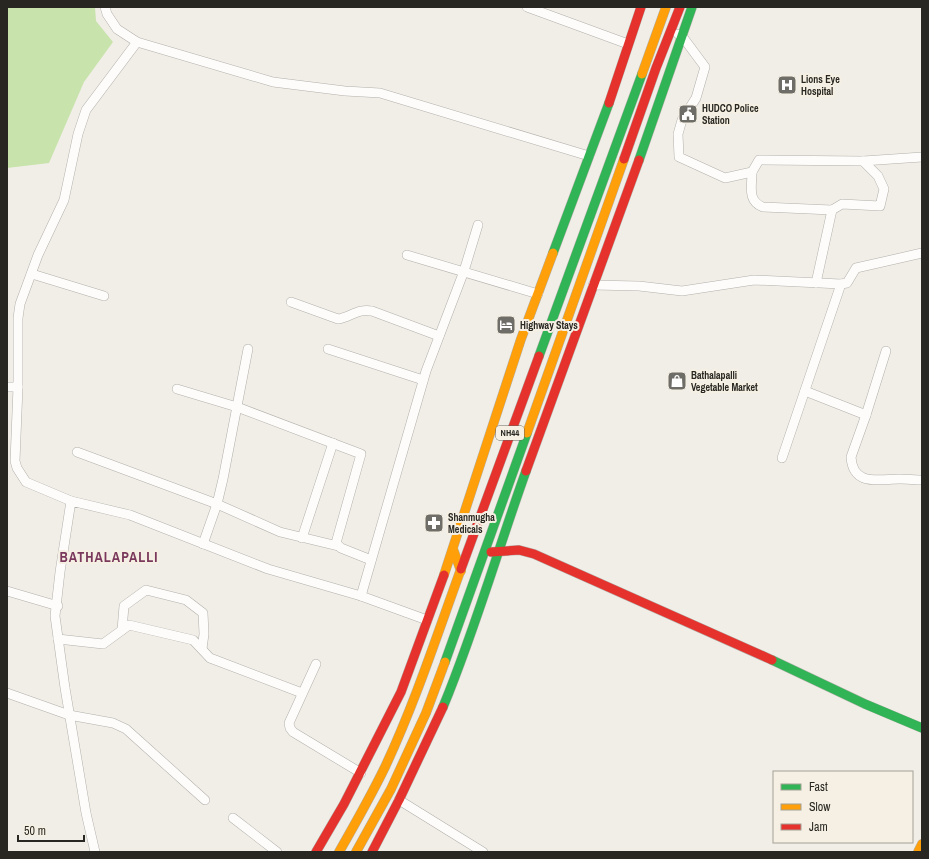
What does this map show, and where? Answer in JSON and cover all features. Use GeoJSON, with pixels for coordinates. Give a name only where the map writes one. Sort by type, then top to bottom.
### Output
{"type":"FeatureCollection","features":[{"type":"Feature","properties":{"kind":"main road"},"geometry":{"type":"LineString","coordinates":[[316,852],[344,804],[401,692],[453,549],[521,339],[589,156],[641,7]]}},
{"type":"Feature","properties":{"kind":"main road","name":"NH44"},"geometry":{"type":"LineString","coordinates":[[338,852],[367,802],[385,766],[415,696],[666,7]]}},
{"type":"Feature","properties":{"kind":"main road","name":"NH44"},"geometry":{"type":"LineString","coordinates":[[356,852],[391,789],[426,713],[656,68],[680,7]]}},
{"type":"Feature","properties":{"kind":"main road"},"geometry":{"type":"LineString","coordinates":[[372,852],[400,800],[443,706],[462,657],[507,524],[592,285],[637,167],[692,7]]}},
{"type":"Feature","properties":{"kind":"main road"},"geometry":{"type":"LineString","coordinates":[[453,549],[460,571]]}},
{"type":"Feature","properties":{"kind":"main road"},"geometry":{"type":"LineString","coordinates":[[483,554],[499,551],[519,550],[534,554],[750,650],[865,704],[922,728]]}},
{"type":"Feature","properties":{"kind":"main road"},"geometry":{"type":"LineString","coordinates":[[918,852],[922,844]]}},
{"type":"Feature","properties":{"kind":"street"},"geometry":{"type":"LineString","coordinates":[[106,7],[107,14],[116,29],[137,42],[273,82],[380,94],[589,156]]}},
{"type":"Feature","properties":{"kind":"street"},"geometry":{"type":"LineString","coordinates":[[527,7],[628,44]]}},
{"type":"Feature","properties":{"kind":"street"},"geometry":{"type":"LineString","coordinates":[[671,32],[682,36],[705,68],[696,98],[682,120],[678,134],[679,157],[725,178],[752,172]]}},
{"type":"Feature","properties":{"kind":"street"},"geometry":{"type":"LineString","coordinates":[[137,42],[86,110],[78,134],[64,200],[38,255],[20,304],[18,318],[16,468],[26,482],[71,501],[130,515],[268,570],[360,596],[427,620]]}},
{"type":"Feature","properties":{"kind":"street"},"geometry":{"type":"LineString","coordinates":[[863,161],[878,176],[884,189],[880,206],[842,204],[832,210],[763,207],[757,205],[751,197],[752,172],[759,160],[863,161],[922,157]]}},
{"type":"Feature","properties":{"kind":"street"},"geometry":{"type":"LineString","coordinates":[[816,283],[832,210]]}},
{"type":"Feature","properties":{"kind":"street"},"geometry":{"type":"LineString","coordinates":[[360,596],[424,380],[464,271],[478,225]]}},
{"type":"Feature","properties":{"kind":"street"},"geometry":{"type":"LineString","coordinates":[[592,285],[639,286],[682,291],[754,280],[841,284],[847,283],[856,268],[922,253]]}},
{"type":"Feature","properties":{"kind":"street"},"geometry":{"type":"LineString","coordinates":[[407,255],[538,294]]}},
{"type":"Feature","properties":{"kind":"street"},"geometry":{"type":"LineString","coordinates":[[32,274],[104,296]]}},
{"type":"Feature","properties":{"kind":"street"},"geometry":{"type":"LineString","coordinates":[[782,458],[841,284]]}},
{"type":"Feature","properties":{"kind":"street"},"geometry":{"type":"LineString","coordinates":[[291,302],[338,319],[360,311],[372,311],[439,336]]}},
{"type":"Feature","properties":{"kind":"street"},"geometry":{"type":"LineString","coordinates":[[203,544],[217,504],[223,479],[248,349]]}},
{"type":"Feature","properties":{"kind":"street"},"geometry":{"type":"LineString","coordinates":[[328,349],[424,380]]}},
{"type":"Feature","properties":{"kind":"street"},"geometry":{"type":"LineString","coordinates":[[886,350],[866,415],[851,456],[851,463],[854,469],[864,478],[872,481],[900,479],[922,480]]}},
{"type":"Feature","properties":{"kind":"street"},"geometry":{"type":"LineString","coordinates":[[7,387],[18,386]]}},
{"type":"Feature","properties":{"kind":"street"},"geometry":{"type":"LineString","coordinates":[[177,389],[237,407],[361,454],[336,543],[338,546]]}},
{"type":"Feature","properties":{"kind":"street"},"geometry":{"type":"LineString","coordinates":[[805,391],[866,415]]}},
{"type":"Feature","properties":{"kind":"street"},"geometry":{"type":"LineString","coordinates":[[302,538],[333,443]]}},
{"type":"Feature","properties":{"kind":"street"},"geometry":{"type":"LineString","coordinates":[[77,452],[217,504],[280,532],[338,546],[371,560]]}},
{"type":"Feature","properties":{"kind":"street"},"geometry":{"type":"LineString","coordinates":[[71,501],[60,572],[56,616],[58,638],[86,813],[96,852]]}},
{"type":"Feature","properties":{"kind":"street"},"geometry":{"type":"LineString","coordinates":[[122,630],[124,606],[146,590],[186,600],[203,614],[204,634],[202,649]]}},
{"type":"Feature","properties":{"kind":"street"},"geometry":{"type":"LineString","coordinates":[[7,591],[58,606]]}},
{"type":"Feature","properties":{"kind":"street"},"geometry":{"type":"LineString","coordinates":[[58,638],[103,644],[128,625],[193,640],[210,658],[302,693]]}},
{"type":"Feature","properties":{"kind":"street"},"geometry":{"type":"LineString","coordinates":[[316,664],[289,723],[291,730],[360,773]]}},
{"type":"Feature","properties":{"kind":"street"},"geometry":{"type":"LineString","coordinates":[[7,693],[70,715],[113,723],[126,729],[205,800]]}},
{"type":"Feature","properties":{"kind":"street"},"geometry":{"type":"LineString","coordinates":[[400,800],[483,852]]}},
{"type":"Feature","properties":{"kind":"street"},"geometry":{"type":"LineString","coordinates":[[233,818],[278,852]]}},
{"type":"Feature","properties":{"kind":"shaded area"},"geometry":{"type":"Polygon","coordinates":[[[7,7],[95,7],[96,21],[113,42],[84,82],[49,163],[7,168],[7,7]]]}},
{"type":"Feature","properties":{"kind":"traffic: fast"},"geometry":{"type":"LineString","coordinates":[[639,160],[692,7]]}},
{"type":"Feature","properties":{"kind":"traffic: fast"},"geometry":{"type":"LineString","coordinates":[[539,356],[642,74]]}},
{"type":"Feature","properties":{"kind":"traffic: fast"},"geometry":{"type":"LineString","coordinates":[[553,253],[609,103]]}},
{"type":"Feature","properties":{"kind":"traffic: fast"},"geometry":{"type":"LineString","coordinates":[[445,662],[527,433]]}},
{"type":"Feature","properties":{"kind":"traffic: fast"},"geometry":{"type":"LineString","coordinates":[[443,707],[476,619],[526,471]]}},
{"type":"Feature","properties":{"kind":"traffic: fast"},"geometry":{"type":"LineString","coordinates":[[772,660],[865,704],[922,728]]}},
{"type":"Feature","properties":{"kind":"traffic: slow"},"geometry":{"type":"LineString","coordinates":[[642,74],[666,7]]}},
{"type":"Feature","properties":{"kind":"traffic: slow"},"geometry":{"type":"LineString","coordinates":[[527,433],[624,159]]}},
{"type":"Feature","properties":{"kind":"traffic: slow"},"geometry":{"type":"LineString","coordinates":[[444,575],[521,339],[553,253]]}},
{"type":"Feature","properties":{"kind":"traffic: slow"},"geometry":{"type":"LineString","coordinates":[[453,549],[461,571]]}},
{"type":"Feature","properties":{"kind":"traffic: slow"},"geometry":{"type":"LineString","coordinates":[[339,852],[374,789],[396,743],[425,669],[461,569]]}},
{"type":"Feature","properties":{"kind":"traffic: slow"},"geometry":{"type":"LineString","coordinates":[[356,852],[391,789],[426,713],[445,662]]}},
{"type":"Feature","properties":{"kind":"traffic: slow"},"geometry":{"type":"LineString","coordinates":[[918,852],[922,844]]}},
{"type":"Feature","properties":{"kind":"traffic: jam"},"geometry":{"type":"LineString","coordinates":[[609,103],[641,7]]}},
{"type":"Feature","properties":{"kind":"traffic: jam"},"geometry":{"type":"LineString","coordinates":[[624,159],[656,68],[680,7]]}},
{"type":"Feature","properties":{"kind":"traffic: jam"},"geometry":{"type":"LineString","coordinates":[[526,471],[639,160]]}},
{"type":"Feature","properties":{"kind":"traffic: jam"},"geometry":{"type":"LineString","coordinates":[[461,569],[539,356]]}},
{"type":"Feature","properties":{"kind":"traffic: jam"},"geometry":{"type":"LineString","coordinates":[[491,552],[519,550],[534,554],[772,660]]}},
{"type":"Feature","properties":{"kind":"traffic: jam"},"geometry":{"type":"LineString","coordinates":[[316,852],[344,804],[401,692],[444,575]]}},
{"type":"Feature","properties":{"kind":"traffic: jam"},"geometry":{"type":"LineString","coordinates":[[372,852],[399,800],[443,707]]}},
{"type":"Feature","properties":{"kind":"place","name":"Lions Eye Hospital"},"geometry":{"type":"Point","coordinates":[787,85]}},
{"type":"Feature","properties":{"kind":"place","name":"HUDCO Police Station"},"geometry":{"type":"Point","coordinates":[688,114]}},
{"type":"Feature","properties":{"kind":"place","name":"Highway Stays"},"geometry":{"type":"Point","coordinates":[506,325]}},
{"type":"Feature","properties":{"kind":"place","name":"Bathalapalli Vegetable Market"},"geometry":{"type":"Point","coordinates":[677,381]}},
{"type":"Feature","properties":{"kind":"place","name":"Shanmugha Medicals"},"geometry":{"type":"Point","coordinates":[434,523]}},
{"type":"Feature","properties":{"kind":"district","name":"BATHALAPALLI"},"geometry":{"type":"Point","coordinates":[109,557]}}]}
